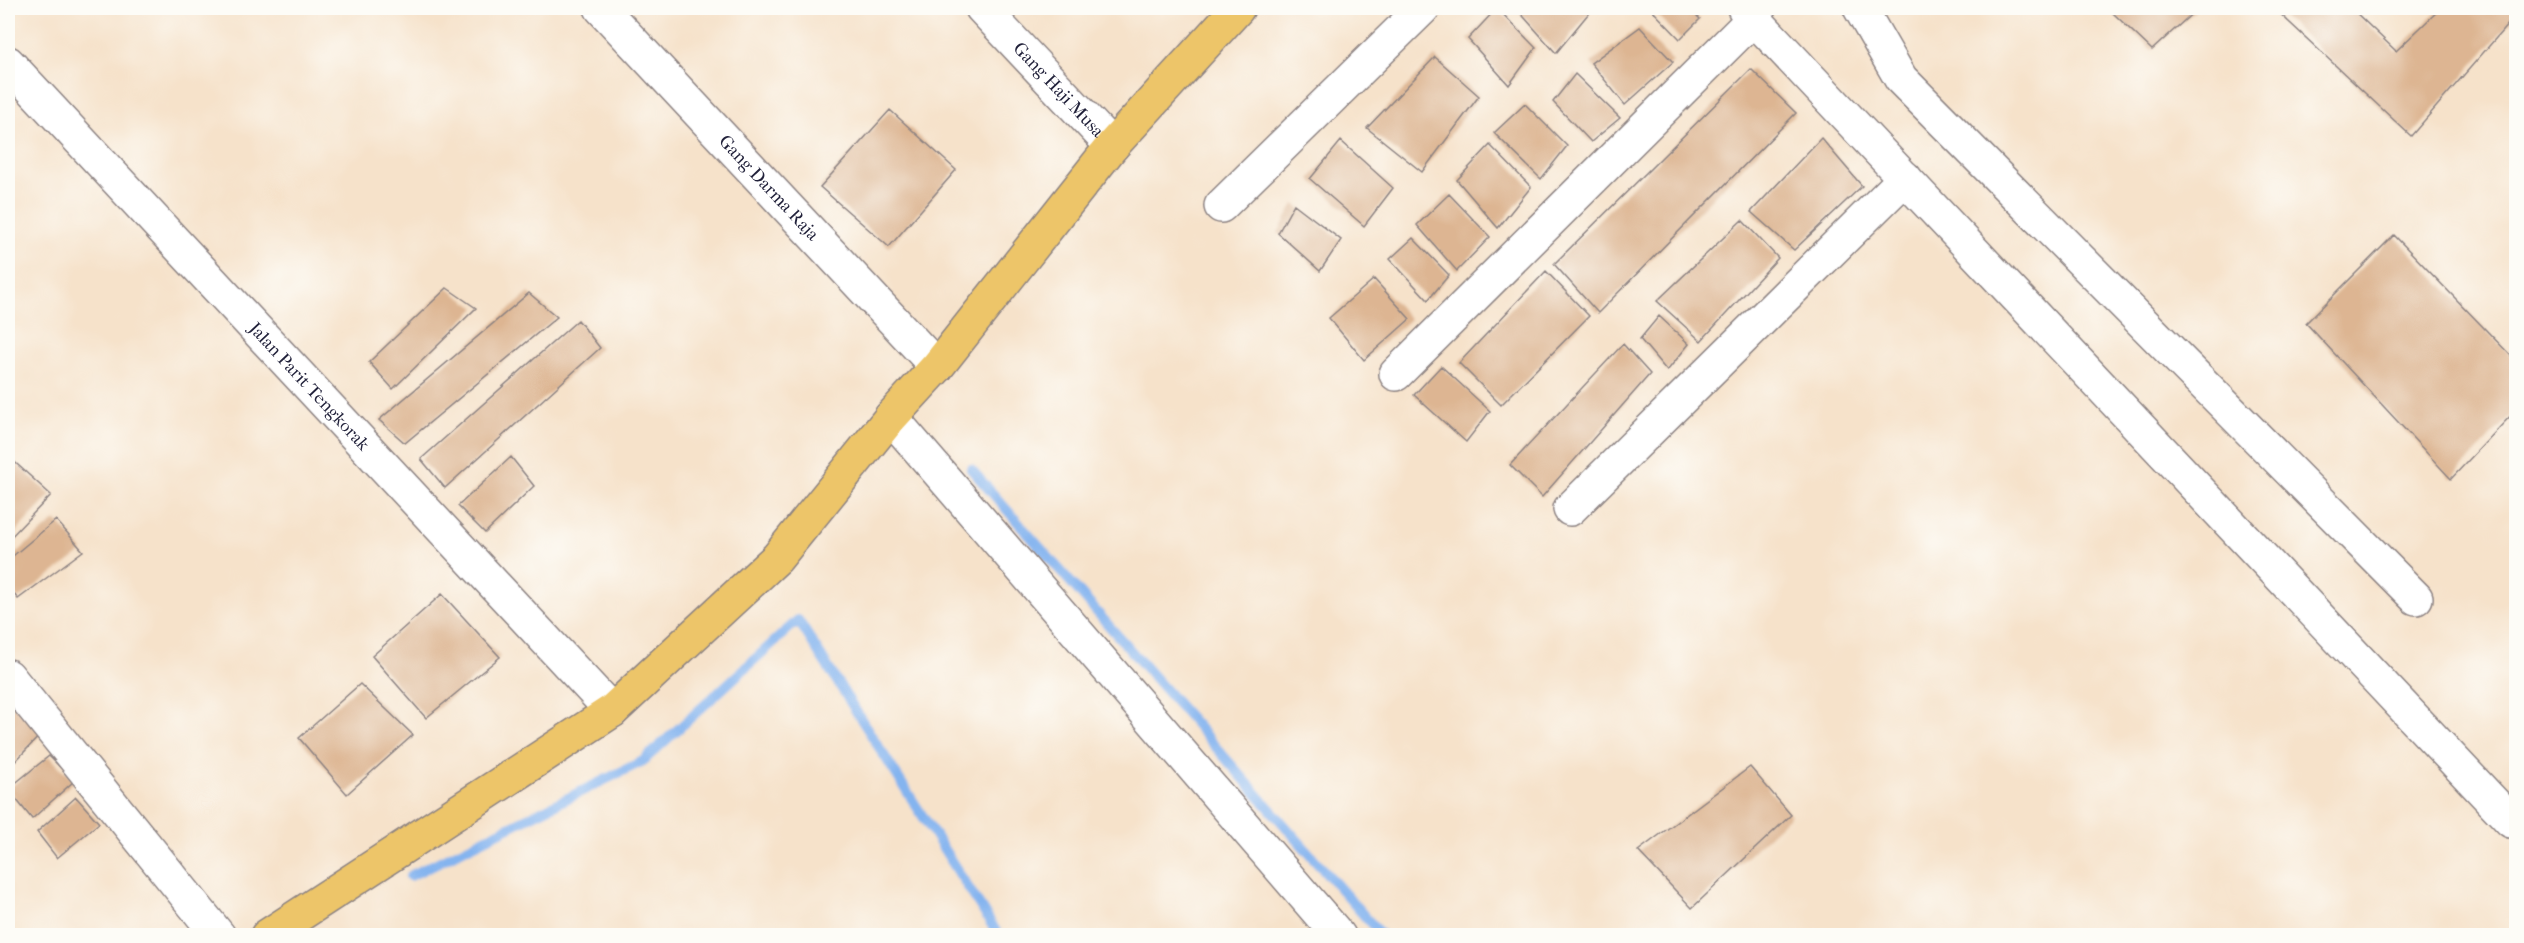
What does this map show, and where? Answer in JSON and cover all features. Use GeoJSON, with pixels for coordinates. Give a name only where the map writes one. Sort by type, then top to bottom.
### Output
{"type":"FeatureCollection","features":[{"type":"Feature","properties":{"kind":"main road"},"geometry":{"type":"LineString","coordinates":[[267,936],[612,711],[777,558],[891,417],[937,366],[1112,146],[1238,8]]}},
{"type":"Feature","properties":{"kind":"street","name":"Gang Darma Raja"},"geometry":{"type":"LineString","coordinates":[[601,8],[937,366]]}},
{"type":"Feature","properties":{"kind":"street","name":"Gang Haji Musa"},"geometry":{"type":"LineString","coordinates":[[982,8],[1112,146]]}},
{"type":"Feature","properties":{"kind":"street"},"geometry":{"type":"LineString","coordinates":[[1221,206],[1423,8]]}},
{"type":"Feature","properties":{"kind":"street"},"geometry":{"type":"LineString","coordinates":[[1860,8],[1901,79],[2416,598]]}},
{"type":"Feature","properties":{"kind":"street"},"geometry":{"type":"LineString","coordinates":[[1396,374],[1749,13],[2511,821]]}},
{"type":"Feature","properties":{"kind":"street","name":"Jalan Parit Tengkorak"},"geometry":{"type":"LineString","coordinates":[[8,63],[612,711]]}},
{"type":"Feature","properties":{"kind":"street"},"geometry":{"type":"LineString","coordinates":[[1570,509],[1905,178]]}},
{"type":"Feature","properties":{"kind":"street"},"geometry":{"type":"LineString","coordinates":[[891,417],[1339,936]]}},
{"type":"Feature","properties":{"kind":"street"},"geometry":{"type":"LineString","coordinates":[[8,676],[219,936]]}},
{"type":"Feature","properties":{"kind":"building"},"geometry":{"type":"Polygon","coordinates":[[[1497,8],[1536,48],[1509,85],[1468,39],[1497,8]]]}},
{"type":"Feature","properties":{"kind":"building"},"geometry":{"type":"Polygon","coordinates":[[[1516,8],[1593,8],[1556,53],[1516,8]]]}},
{"type":"Feature","properties":{"kind":"building"},"geometry":{"type":"Polygon","coordinates":[[[1654,8],[1689,8],[1700,19],[1680,39],[1652,10],[1654,8]]]}},
{"type":"Feature","properties":{"kind":"building"},"geometry":{"type":"Polygon","coordinates":[[[2119,8],[2198,8],[2152,50],[2113,13],[2119,8]]]}},
{"type":"Feature","properties":{"kind":"building"},"geometry":{"type":"Polygon","coordinates":[[[2274,8],[2351,8],[2396,51],[2441,8],[2516,8],[2516,15],[2411,136],[2274,8]]]}},
{"type":"Feature","properties":{"kind":"building"},"geometry":{"type":"Polygon","coordinates":[[[1640,27],[1673,62],[1625,105],[1591,63],[1640,27]]]}},
{"type":"Feature","properties":{"kind":"building"},"geometry":{"type":"Polygon","coordinates":[[[1435,57],[1479,96],[1422,172],[1367,128],[1435,57]]]}},
{"type":"Feature","properties":{"kind":"building"},"geometry":{"type":"Polygon","coordinates":[[[1751,69],[1796,113],[1598,313],[1554,264],[1751,69]]]}},
{"type":"Feature","properties":{"kind":"building"},"geometry":{"type":"Polygon","coordinates":[[[1575,74],[1620,118],[1591,142],[1553,102],[1575,74]]]}},
{"type":"Feature","properties":{"kind":"building"},"geometry":{"type":"Polygon","coordinates":[[[1525,104],[1567,146],[1541,179],[1494,133],[1525,104]]]}},
{"type":"Feature","properties":{"kind":"building"},"geometry":{"type":"Polygon","coordinates":[[[890,110],[956,170],[889,247],[820,187],[890,110]]]}},
{"type":"Feature","properties":{"kind":"building"},"geometry":{"type":"Polygon","coordinates":[[[1821,138],[1862,186],[1794,250],[1751,212],[1821,138]]]}},
{"type":"Feature","properties":{"kind":"building"},"geometry":{"type":"Polygon","coordinates":[[[1341,141],[1393,188],[1364,226],[1310,179],[1341,141]]]}},
{"type":"Feature","properties":{"kind":"building"},"geometry":{"type":"Polygon","coordinates":[[[1490,145],[1531,187],[1498,228],[1457,180],[1490,145]]]}},
{"type":"Feature","properties":{"kind":"building"},"geometry":{"type":"Polygon","coordinates":[[[1449,194],[1490,237],[1457,271],[1417,225],[1449,194]]]}},
{"type":"Feature","properties":{"kind":"building"},"geometry":{"type":"Polygon","coordinates":[[[1294,204],[1341,240],[1320,271],[1278,233],[1294,204]]]}},
{"type":"Feature","properties":{"kind":"building"},"geometry":{"type":"Polygon","coordinates":[[[1742,220],[1778,258],[1701,341],[1657,301],[1742,220]]]}},
{"type":"Feature","properties":{"kind":"building"},"geometry":{"type":"Polygon","coordinates":[[[2394,235],[2516,361],[2516,410],[2451,479],[2306,323],[2394,235]]]}},
{"type":"Feature","properties":{"kind":"building"},"geometry":{"type":"Polygon","coordinates":[[[1413,238],[1449,275],[1428,300],[1390,259],[1413,238]]]}},
{"type":"Feature","properties":{"kind":"building"},"geometry":{"type":"Polygon","coordinates":[[[1546,271],[1589,316],[1501,405],[1459,363],[1546,271]]]}},
{"type":"Feature","properties":{"kind":"building"},"geometry":{"type":"Polygon","coordinates":[[[1374,279],[1410,319],[1364,360],[1329,318],[1374,279]]]}},
{"type":"Feature","properties":{"kind":"building"},"geometry":{"type":"Polygon","coordinates":[[[447,288],[476,308],[393,389],[369,362],[447,288]]]}},
{"type":"Feature","properties":{"kind":"building"},"geometry":{"type":"Polygon","coordinates":[[[529,293],[557,317],[405,443],[379,420],[529,293]]]}},
{"type":"Feature","properties":{"kind":"building"},"geometry":{"type":"Polygon","coordinates":[[[1659,316],[1689,344],[1667,371],[1640,339],[1659,316]]]}},
{"type":"Feature","properties":{"kind":"building"},"geometry":{"type":"Polygon","coordinates":[[[578,320],[600,348],[445,488],[421,459],[578,320]]]}},
{"type":"Feature","properties":{"kind":"building"},"geometry":{"type":"Polygon","coordinates":[[[1623,344],[1650,374],[1542,497],[1510,465],[1623,344]]]}},
{"type":"Feature","properties":{"kind":"building"},"geometry":{"type":"Polygon","coordinates":[[[1441,366],[1490,411],[1466,442],[1414,395],[1441,366]]]}},
{"type":"Feature","properties":{"kind":"building"},"geometry":{"type":"Polygon","coordinates":[[[8,456],[51,495],[8,540],[8,456]]]}},
{"type":"Feature","properties":{"kind":"building"},"geometry":{"type":"Polygon","coordinates":[[[511,457],[534,486],[485,533],[458,506],[511,457]]]}},
{"type":"Feature","properties":{"kind":"building"},"geometry":{"type":"Polygon","coordinates":[[[56,520],[83,551],[18,599],[8,587],[8,560],[56,520]]]}},
{"type":"Feature","properties":{"kind":"building"},"geometry":{"type":"Polygon","coordinates":[[[442,594],[500,657],[426,718],[372,656],[442,594]]]}},
{"type":"Feature","properties":{"kind":"building"},"geometry":{"type":"Polygon","coordinates":[[[360,684],[413,735],[347,794],[299,738],[360,684]]]}},
{"type":"Feature","properties":{"kind":"building"},"geometry":{"type":"Polygon","coordinates":[[[12,705],[42,733],[8,769],[8,710],[12,705]]]}},
{"type":"Feature","properties":{"kind":"building"},"geometry":{"type":"Polygon","coordinates":[[[49,756],[74,781],[32,819],[8,789],[49,756]]]}},
{"type":"Feature","properties":{"kind":"building"},"geometry":{"type":"Polygon","coordinates":[[[1750,767],[1791,815],[1692,908],[1638,851],[1750,767]]]}},
{"type":"Feature","properties":{"kind":"building"},"geometry":{"type":"Polygon","coordinates":[[[76,797],[99,823],[57,858],[37,832],[76,797]]]}},
{"type":"Feature","properties":{"kind":"waterway"},"geometry":{"type":"LineString","coordinates":[[971,469],[1382,936]]}},
{"type":"Feature","properties":{"kind":"waterway"},"geometry":{"type":"LineString","coordinates":[[410,876],[643,761],[798,620],[999,936]]}}]}
